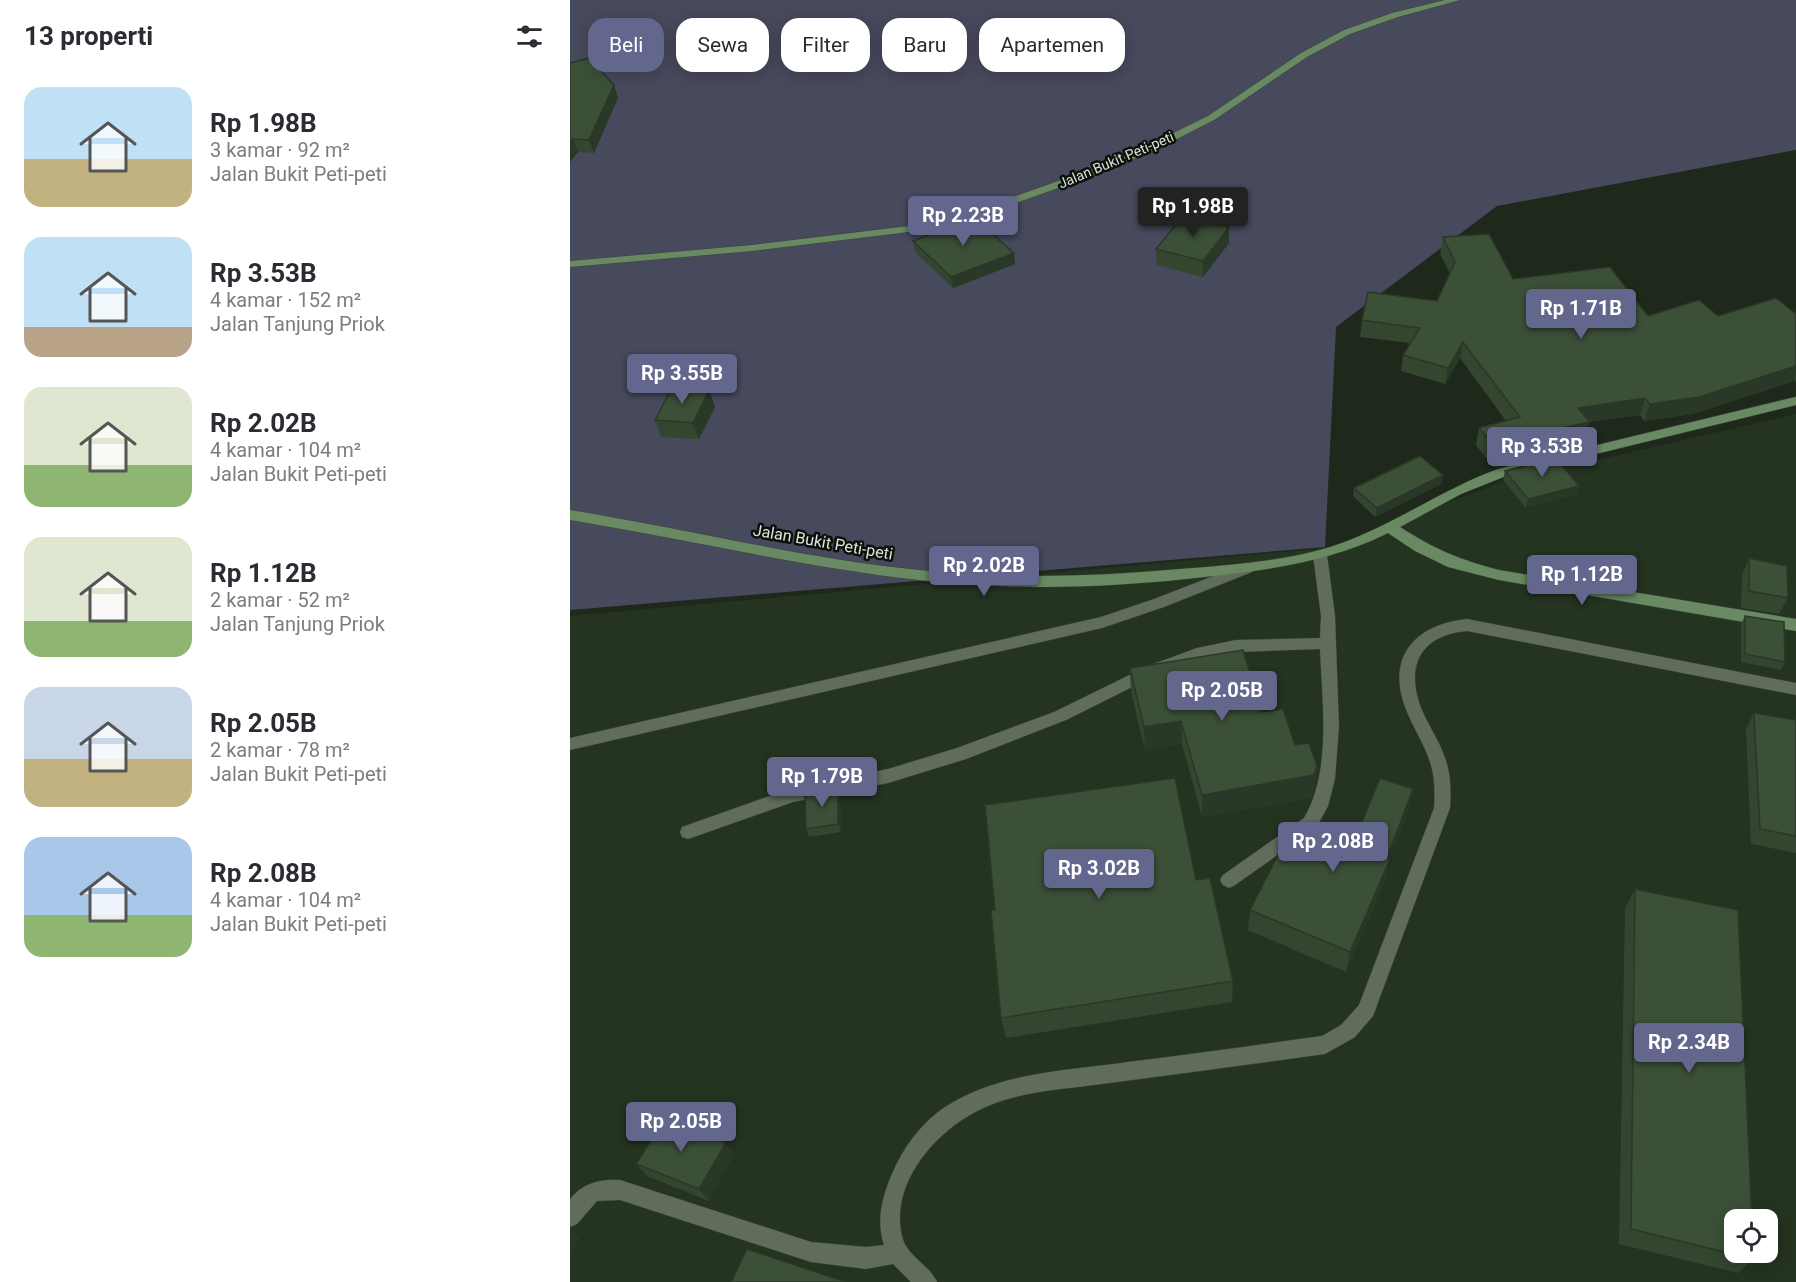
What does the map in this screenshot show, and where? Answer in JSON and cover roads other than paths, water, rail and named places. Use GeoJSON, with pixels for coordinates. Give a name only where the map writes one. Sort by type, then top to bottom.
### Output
{"type":"FeatureCollection","features":[{"type":"Feature","properties":{"kind":"street","name":"Jalan Bukit Peti-peti"},"geometry":{"type":"LineString","coordinates":[[570,264],[752,248],[917,228],[959,220],[1113,165],[1176,136],[1211,118],[1304,54],[1347,32],[1423,7],[1456,0]]}},
{"type":"Feature","properties":{"kind":"street","name":"Jalan Bukit Peti-peti"},"geometry":{"type":"LineString","coordinates":[[570,516],[662,530],[872,569],[962,580],[1113,580],[1247,568],[1320,555],[1369,538],[1459,488],[1503,472],[1796,401]]}},
{"type":"Feature","properties":{"kind":"street"},"geometry":{"type":"LineString","coordinates":[[1389,527],[1420,547],[1453,563],[1499,575],[1796,625]]}},
{"type":"Feature","properties":{"kind":"lane"},"geometry":{"type":"LineString","coordinates":[[1229,880],[1310,823],[1320,806],[1327,779],[1331,726],[1328,616],[1320,555]]}},
{"type":"Feature","properties":{"kind":"lane"},"geometry":{"type":"LineString","coordinates":[[570,744],[1102,622],[1159,603],[1247,568]]}},
{"type":"Feature","properties":{"kind":"lane"},"geometry":{"type":"LineString","coordinates":[[926,1282],[898,1253],[889,1231],[891,1207],[915,1148],[946,1118],[983,1098],[1013,1087],[1325,1045],[1348,1031],[1366,1010],[1442,808],[1444,784],[1437,758],[1412,705],[1407,675],[1416,645],[1432,631],[1450,625],[1467,625],[1796,689]]}},
{"type":"Feature","properties":{"kind":"lane"},"geometry":{"type":"LineString","coordinates":[[688,832],[792,795],[888,776],[960,753],[1060,716],[1153,670],[1197,654],[1236,646],[1327,643]]}},
{"type":"Feature","properties":{"kind":"lane"},"geometry":{"type":"LineString","coordinates":[[570,1217],[581,1200],[599,1188],[620,1190],[812,1252],[866,1258],[898,1253]]}}]}
